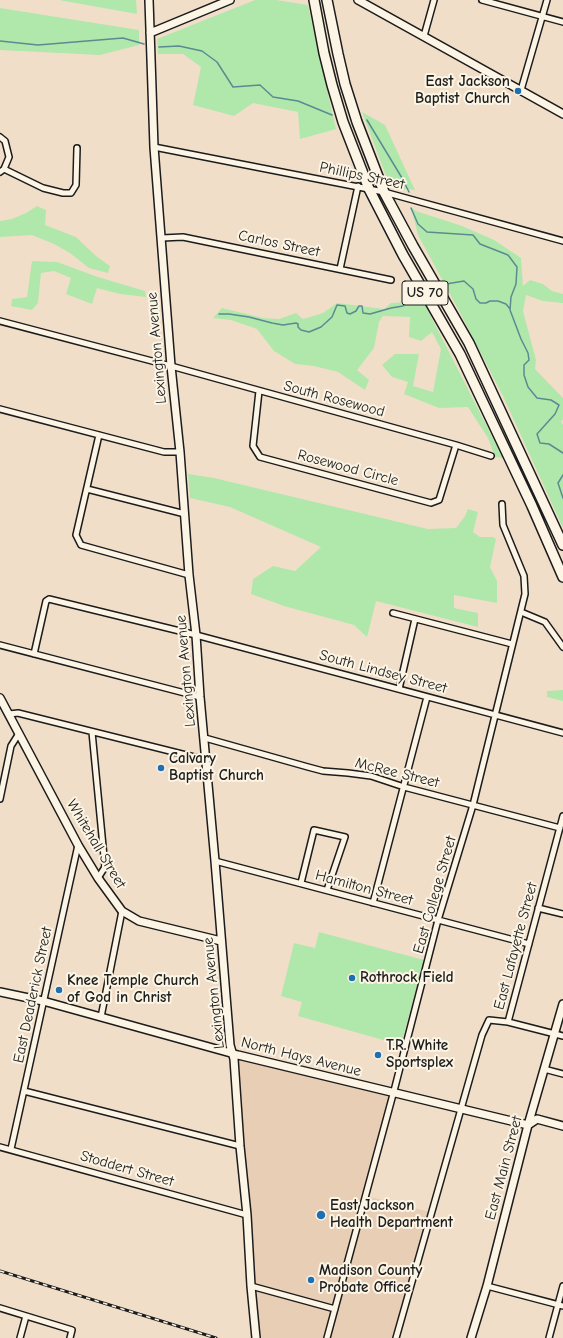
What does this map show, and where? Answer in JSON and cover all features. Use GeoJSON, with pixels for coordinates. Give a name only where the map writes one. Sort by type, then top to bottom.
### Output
{"type":"FeatureCollection","features":[{"type":"Feature","properties":{"kind":"highway","name":"US 70"},"geometry":{"type":"LineString","coordinates":[[314,0],[324,54],[332,85],[343,122],[369,189],[403,255],[460,354],[532,506],[563,577]]}},
{"type":"Feature","properties":{"kind":"highway","name":"US 70"},"geometry":{"type":"LineString","coordinates":[[327,0],[345,84],[357,122],[384,192],[413,246],[469,343],[563,545]]}},
{"type":"Feature","properties":{"kind":"street","name":"Lexington Avenue"},"geometry":{"type":"LineString","coordinates":[[149,0],[154,147],[171,366],[180,452],[200,697],[205,738],[230,1045],[247,1215],[256,1338]]}},
{"type":"Feature","properties":{"kind":"street"},"geometry":{"type":"LineString","coordinates":[[150,33],[230,0]]}},
{"type":"Feature","properties":{"kind":"street"},"geometry":{"type":"LineString","coordinates":[[358,0],[563,114]]}},
{"type":"Feature","properties":{"kind":"street"},"geometry":{"type":"LineString","coordinates":[[424,36],[434,0]]}},
{"type":"Feature","properties":{"kind":"street"},"geometry":{"type":"LineString","coordinates":[[482,0],[563,22]]}},
{"type":"Feature","properties":{"kind":"street"},"geometry":{"type":"LineString","coordinates":[[522,90],[547,0]]}},
{"type":"Feature","properties":{"kind":"street"},"geometry":{"type":"LineString","coordinates":[[0,137],[5,141],[9,157],[2,171],[43,188],[63,193],[71,193],[76,185],[77,148]]}},
{"type":"Feature","properties":{"kind":"street","name":"Phillips Street"},"geometry":{"type":"LineString","coordinates":[[154,147],[358,186],[563,241]]}},
{"type":"Feature","properties":{"kind":"street"},"geometry":{"type":"LineString","coordinates":[[340,269],[358,186]]}},
{"type":"Feature","properties":{"kind":"street","name":"Carlos Street"},"geometry":{"type":"LineString","coordinates":[[162,238],[184,237],[391,280]]}},
{"type":"Feature","properties":{"kind":"street","name":"South Rosewood"},"geometry":{"type":"LineString","coordinates":[[0,321],[171,366],[491,456]]}},
{"type":"Feature","properties":{"kind":"street","name":"Rosewood Circle"},"geometry":{"type":"LineString","coordinates":[[259,391],[253,446],[260,457],[431,503],[439,500],[456,445]]}},
{"type":"Feature","properties":{"kind":"street"},"geometry":{"type":"LineString","coordinates":[[0,409],[164,452],[180,452]]}},
{"type":"Feature","properties":{"kind":"street"},"geometry":{"type":"LineString","coordinates":[[99,435],[76,535],[81,545],[189,575]]}},
{"type":"Feature","properties":{"kind":"street"},"geometry":{"type":"LineString","coordinates":[[87,489],[185,514]]}},
{"type":"Feature","properties":{"kind":"street","name":"East College Street"},"geometry":{"type":"LineString","coordinates":[[327,1338],[394,1093],[438,920],[473,805],[525,594],[524,576],[503,525],[502,504]]}},
{"type":"Feature","properties":{"kind":"street","name":"South Lindsey Street"},"geometry":{"type":"LineString","coordinates":[[34,654],[46,601],[49,599],[196,635],[563,733]]}},
{"type":"Feature","properties":{"kind":"street"},"geometry":{"type":"LineString","coordinates":[[521,612],[544,622],[563,647]]}},
{"type":"Feature","properties":{"kind":"street"},"geometry":{"type":"LineString","coordinates":[[394,613],[512,644]]}},
{"type":"Feature","properties":{"kind":"street"},"geometry":{"type":"LineString","coordinates":[[398,689],[415,619]]}},
{"type":"Feature","properties":{"kind":"street"},"geometry":{"type":"LineString","coordinates":[[0,645],[200,697]]}},
{"type":"Feature","properties":{"kind":"street"},"geometry":{"type":"LineString","coordinates":[[373,903],[428,697]]}},
{"type":"Feature","properties":{"kind":"street","name":"Whitehall Street"},"geometry":{"type":"LineString","coordinates":[[0,698],[18,735],[78,845],[98,878],[122,911],[139,921],[221,941]]}},
{"type":"Feature","properties":{"kind":"street"},"geometry":{"type":"LineString","coordinates":[[9,714],[18,713],[206,760]]}},
{"type":"Feature","properties":{"kind":"street"},"geometry":{"type":"LineString","coordinates":[[92,732],[105,867],[98,878]]}},
{"type":"Feature","properties":{"kind":"street"},"geometry":{"type":"LineString","coordinates":[[0,799],[11,746],[18,735]]}},
{"type":"Feature","properties":{"kind":"street","name":"McRee Street"},"geometry":{"type":"LineString","coordinates":[[205,738],[323,771],[348,772],[371,776],[404,787],[560,828]]}},
{"type":"Feature","properties":{"kind":"street","name":"East Lafayette Street"},"geometry":{"type":"LineString","coordinates":[[396,1338],[462,1110],[482,1035],[489,1020],[508,1022],[563,816]]}},
{"type":"Feature","properties":{"kind":"street"},"geometry":{"type":"LineString","coordinates":[[301,883],[314,830],[345,838],[327,890]]}},
{"type":"Feature","properties":{"kind":"street","name":"East Deaderick Street"},"geometry":{"type":"LineString","coordinates":[[10,1149],[78,845]]}},
{"type":"Feature","properties":{"kind":"street","name":"Hamilton Street"},"geometry":{"type":"LineString","coordinates":[[215,861],[529,944]]}},
{"type":"Feature","properties":{"kind":"street"},"geometry":{"type":"LineString","coordinates":[[538,908],[563,914]]}},
{"type":"Feature","properties":{"kind":"street"},"geometry":{"type":"LineString","coordinates":[[101,1017],[122,911]]}},
{"type":"Feature","properties":{"kind":"street","name":"North Hays Avenue"},"geometry":{"type":"LineString","coordinates":[[0,992],[43,1001],[232,1053],[528,1125]]}},
{"type":"Feature","properties":{"kind":"street","name":"East Main Street"},"geometry":{"type":"LineString","coordinates":[[471,1338],[487,1286],[528,1125],[563,1004]]}},
{"type":"Feature","properties":{"kind":"street"},"geometry":{"type":"LineString","coordinates":[[508,1022],[563,1036]]}},
{"type":"Feature","properties":{"kind":"street"},"geometry":{"type":"LineString","coordinates":[[544,1069],[563,1074]]}},
{"type":"Feature","properties":{"kind":"street"},"geometry":{"type":"LineString","coordinates":[[24,1091],[240,1146]]}},
{"type":"Feature","properties":{"kind":"street"},"geometry":{"type":"LineString","coordinates":[[528,1125],[537,1119],[563,1126]]}},
{"type":"Feature","properties":{"kind":"street","name":"Stoddert Street"},"geometry":{"type":"LineString","coordinates":[[0,1147],[247,1215]]}},
{"type":"Feature","properties":{"kind":"street"},"geometry":{"type":"LineString","coordinates":[[252,1286],[335,1308]]}},
{"type":"Feature","properties":{"kind":"street"},"geometry":{"type":"LineString","coordinates":[[487,1286],[560,1306]]}},
{"type":"Feature","properties":{"kind":"street"},"geometry":{"type":"LineString","coordinates":[[549,1338],[560,1306],[563,1286]]}},
{"type":"Feature","properties":{"kind":"street"},"geometry":{"type":"LineString","coordinates":[[0,1308],[72,1330],[70,1338]]}},
{"type":"Feature","properties":{"kind":"street"},"geometry":{"type":"LineString","coordinates":[[20,1338],[26,1316]]}},
{"type":"Feature","properties":{"kind":"shaded area"},"geometry":{"type":"Polygon","coordinates":[[[235,1057],[391,1095],[363,1195],[430,1212],[394,1338],[258,1338],[235,1057]]]}},
{"type":"Feature","properties":{"kind":"green space"},"geometry":{"type":"Polygon","coordinates":[[[59,0],[136,0],[137,14],[59,0]]]}},
{"type":"Feature","properties":{"kind":"green space"},"geometry":{"type":"Polygon","coordinates":[[[255,0],[276,0],[308,5],[336,129],[300,139],[298,112],[253,103],[234,116],[193,105],[201,67],[183,54],[158,54],[157,39],[255,0]]]}},
{"type":"Feature","properties":{"kind":"green space"},"geometry":{"type":"Polygon","coordinates":[[[0,8],[139,30],[139,45],[100,55],[0,50],[0,8]]]}},
{"type":"Feature","properties":{"kind":"green space"},"geometry":{"type":"Polygon","coordinates":[[[362,112],[385,125],[415,190],[398,188],[388,181],[362,112]]]}},
{"type":"Feature","properties":{"kind":"green space"},"geometry":{"type":"Polygon","coordinates":[[[37,206],[46,210],[45,225],[76,237],[96,256],[110,266],[108,273],[89,268],[70,253],[54,244],[32,235],[0,237],[0,221],[12,219],[37,206]]]}},
{"type":"Feature","properties":{"kind":"green space"},"geometry":{"type":"Polygon","coordinates":[[[411,207],[416,211],[462,226],[494,240],[521,258],[523,286],[530,280],[543,284],[552,291],[563,294],[563,303],[543,301],[526,295],[523,311],[536,360],[535,369],[563,398],[563,419],[561,422],[563,425],[563,528],[503,396],[418,235],[411,207]]]}},
{"type":"Feature","properties":{"kind":"green space"},"geometry":{"type":"Polygon","coordinates":[[[32,261],[57,262],[98,277],[145,291],[146,297],[120,294],[97,288],[92,304],[66,294],[71,278],[54,271],[41,273],[38,303],[32,310],[11,306],[12,299],[27,297],[32,261]]]}},
{"type":"Feature","properties":{"kind":"green space"},"geometry":{"type":"Polygon","coordinates":[[[423,301],[503,458],[495,457],[488,438],[468,407],[439,408],[404,394],[408,382],[392,377],[382,365],[395,354],[419,354],[413,386],[433,392],[441,349],[432,332],[421,341],[409,337],[410,317],[383,316],[379,322],[374,348],[357,370],[369,380],[365,390],[338,372],[314,366],[295,364],[274,351],[257,329],[231,320],[213,318],[222,308],[263,318],[279,319],[296,313],[303,319],[323,313],[337,303],[384,309],[391,303],[423,301]]]}},
{"type":"Feature","properties":{"kind":"green space"},"geometry":{"type":"Polygon","coordinates":[[[188,474],[214,478],[428,529],[456,528],[465,516],[468,509],[478,512],[473,532],[480,537],[493,537],[496,539],[490,567],[497,581],[497,603],[454,595],[454,608],[478,613],[478,627],[376,601],[367,637],[354,625],[284,606],[251,594],[253,579],[273,566],[295,571],[321,547],[230,507],[190,498],[188,474]]]}},
{"type":"Feature","properties":{"kind":"green space"},"geometry":{"type":"Polygon","coordinates":[[[563,690],[563,701],[547,697],[547,691],[563,690]]]}},
{"type":"Feature","properties":{"kind":"green space","name":"Rothrock Field"},"geometry":{"type":"Polygon","coordinates":[[[319,932],[424,960],[401,1045],[298,1016],[302,1002],[281,996],[294,943],[315,948],[319,932]]]}},
{"type":"Feature","properties":{"kind":"waterway"},"geometry":{"type":"LineString","coordinates":[[0,41],[38,45],[123,38],[144,44]]}},
{"type":"Feature","properties":{"kind":"waterway"},"geometry":{"type":"LineString","coordinates":[[159,47],[179,46],[202,51],[217,62],[233,87],[260,85],[273,97],[298,101],[332,115]]}},
{"type":"Feature","properties":{"kind":"waterway"},"geometry":{"type":"LineString","coordinates":[[367,120],[409,192]]}},
{"type":"Feature","properties":{"kind":"waterway"},"geometry":{"type":"LineString","coordinates":[[411,208],[418,224],[427,232],[473,235],[480,244],[508,255],[517,267],[516,284],[511,297],[510,310],[528,353],[529,360],[524,365],[524,375],[528,387],[537,398],[551,400],[559,405],[555,414],[537,434],[540,443],[549,444],[563,453]]}},
{"type":"Feature","properties":{"kind":"waterway"},"geometry":{"type":"LineString","coordinates":[[446,284],[464,281],[473,289],[476,299],[480,303],[498,301],[506,304],[510,309]]}},
{"type":"Feature","properties":{"kind":"waterway"},"geometry":{"type":"LineString","coordinates":[[219,314],[249,317],[283,325],[296,323],[301,330],[309,332],[321,327],[332,317],[337,305],[345,306],[347,313],[350,314],[356,311],[359,306],[362,306],[363,313],[370,314],[403,306],[416,297]]}},
{"type":"Feature","properties":{"kind":"waterway"},"geometry":{"type":"LineString","coordinates":[[563,475],[558,483],[563,498]]}},
{"type":"Feature","properties":{"kind":"railway"},"geometry":{"type":"LineString","coordinates":[[0,1271],[216,1338]]}},
{"type":"Feature","properties":{"kind":"place","name":"East Jackson Baptist Church"},"geometry":{"type":"Point","coordinates":[518,91]}},
{"type":"Feature","properties":{"kind":"place","name":"Calvary Baptist Church"},"geometry":{"type":"Point","coordinates":[161,768]}},
{"type":"Feature","properties":{"kind":"place","name":"Rothrock Field"},"geometry":{"type":"Point","coordinates":[352,978]}},
{"type":"Feature","properties":{"kind":"place","name":"Knee Temple Church of God in Christ"},"geometry":{"type":"Point","coordinates":[59,990]}},
{"type":"Feature","properties":{"kind":"place","name":"T.R. White Sportsplex"},"geometry":{"type":"Point","coordinates":[378,1055]}},
{"type":"Feature","properties":{"kind":"place","name":"East Jackson Health Department"},"geometry":{"type":"Point","coordinates":[321,1215]}},
{"type":"Feature","properties":{"kind":"place","name":"Madison County Probate Office"},"geometry":{"type":"Point","coordinates":[311,1280]}}]}
